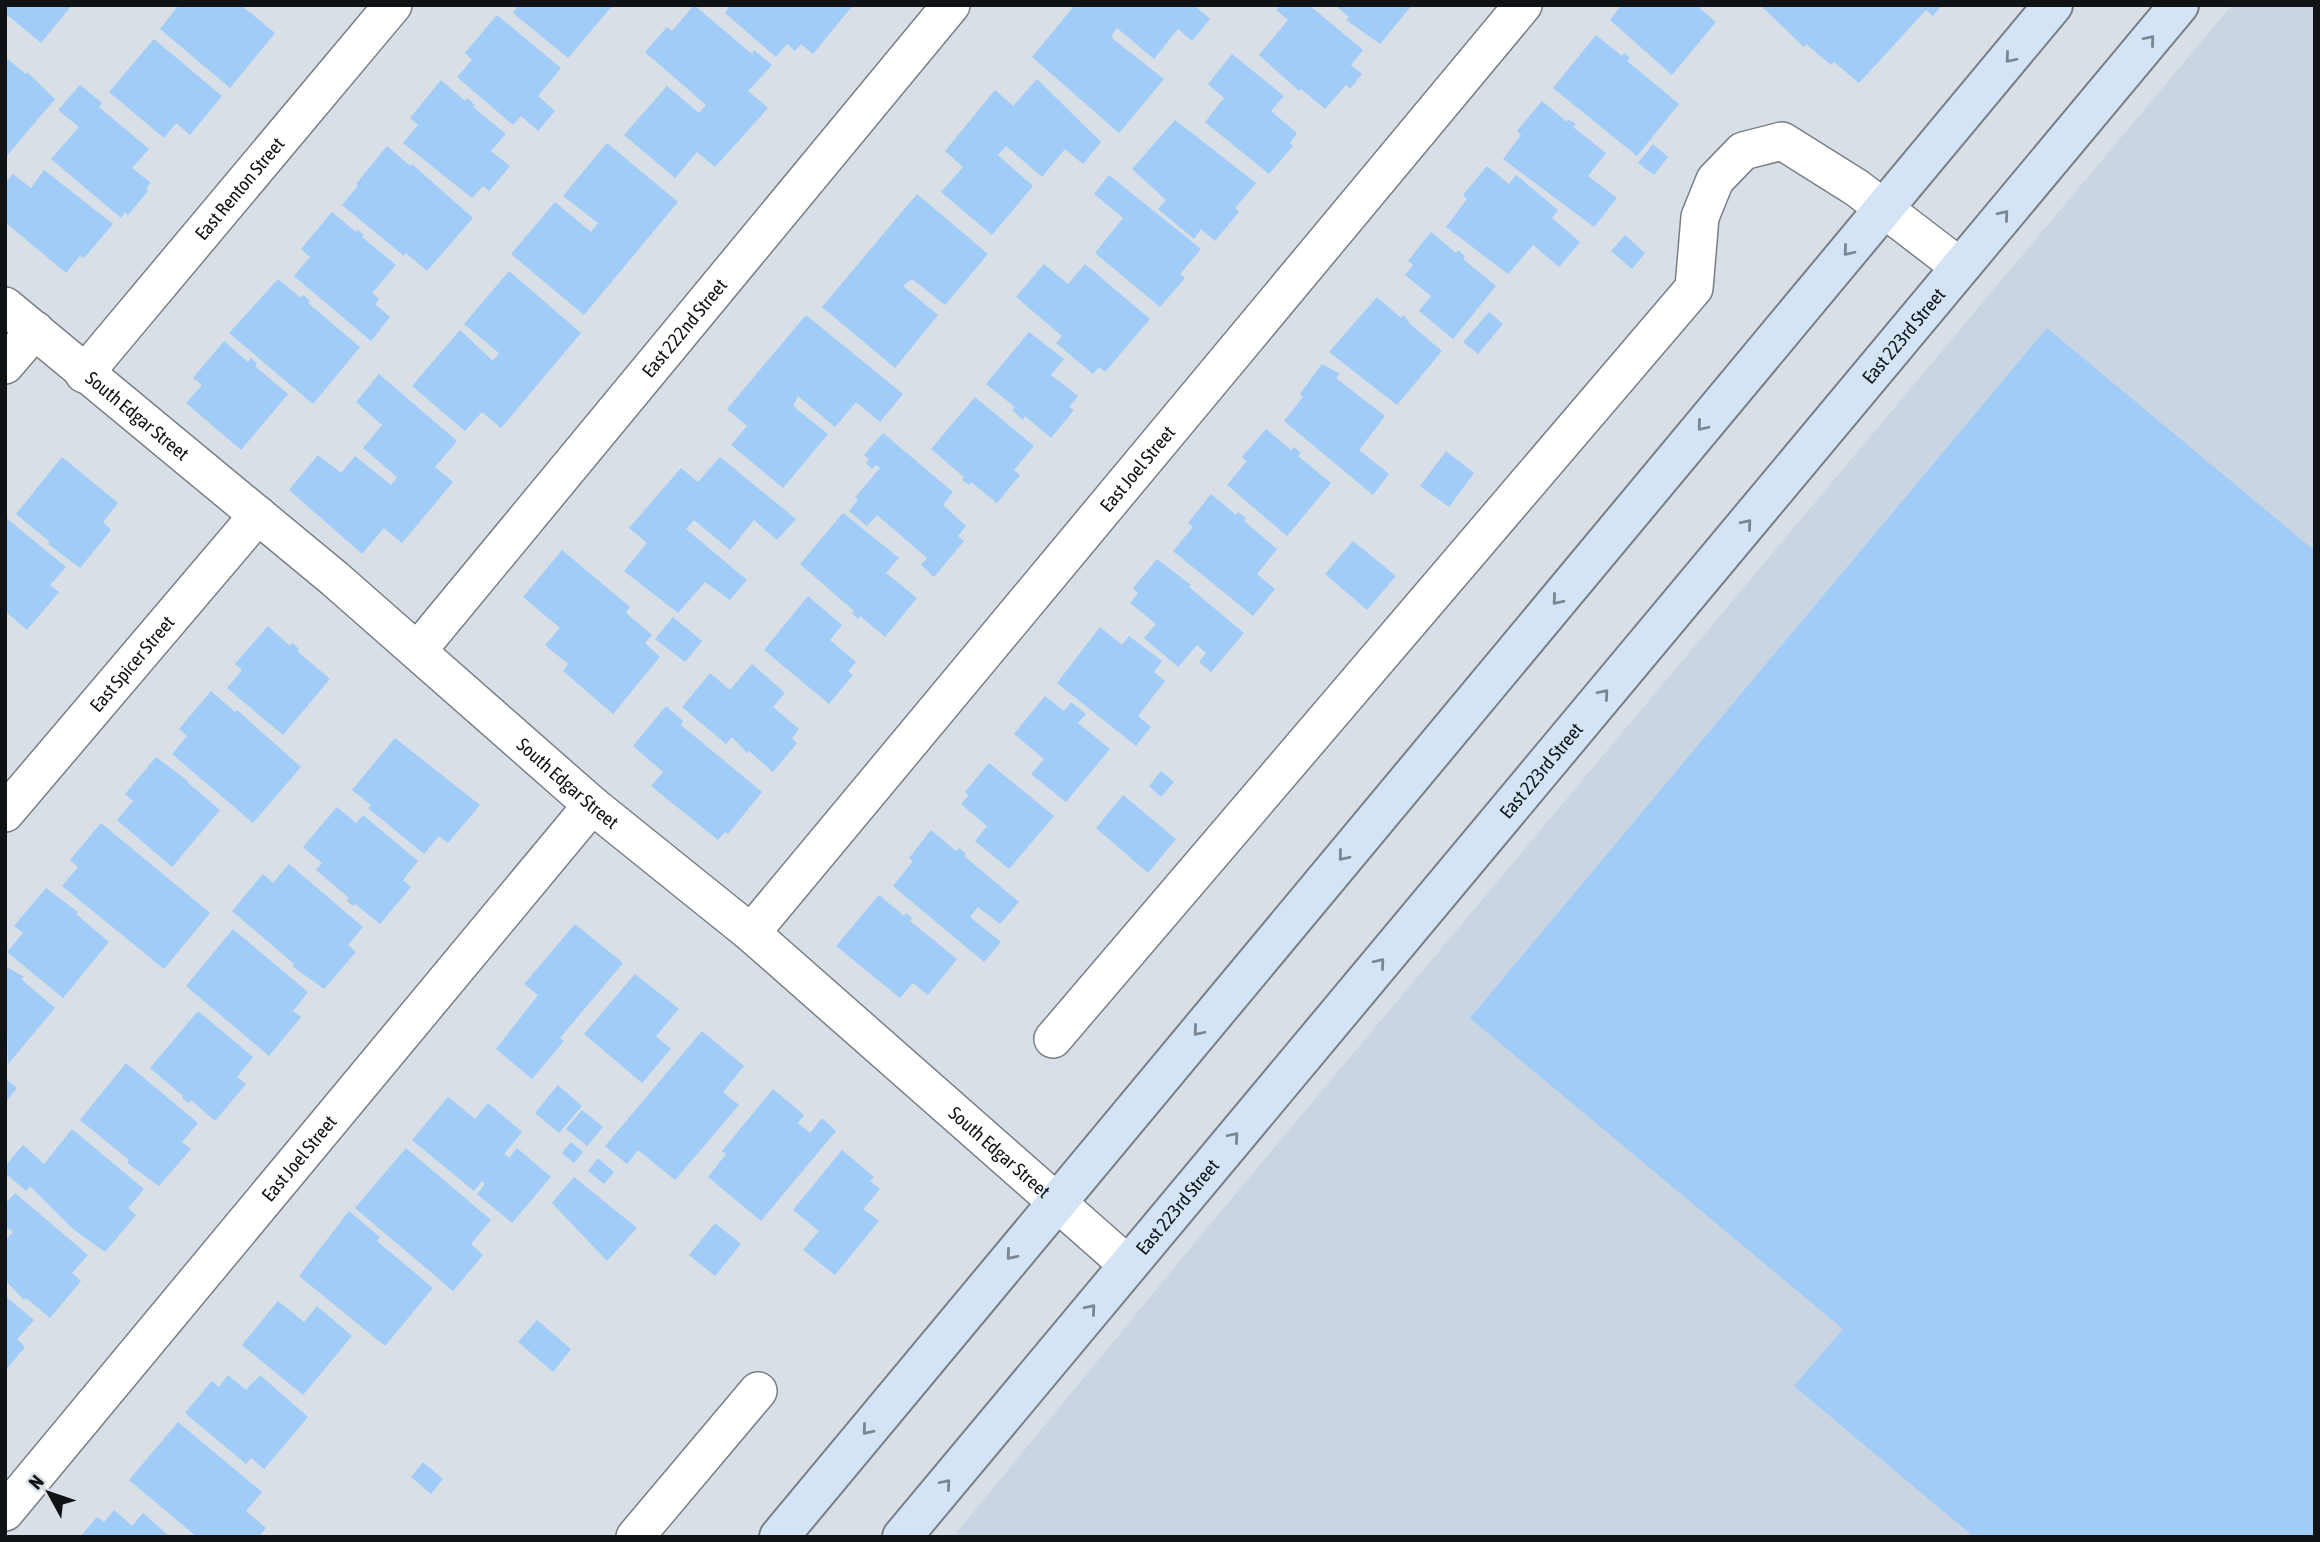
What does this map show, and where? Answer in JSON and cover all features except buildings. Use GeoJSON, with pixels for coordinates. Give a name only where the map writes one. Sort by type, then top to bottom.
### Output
{"type":"FeatureCollection","features":[{"type":"Feature","properties":{"kind":"main road"},"geometry":{"type":"LineString","coordinates":[[779,1537],[2053,5]]}},
{"type":"Feature","properties":{"kind":"main road","name":"East 223rd Street"},"geometry":{"type":"LineString","coordinates":[[902,1537],[2179,5]]}},
{"type":"Feature","properties":{"kind":"street","name":"East Renton Street"},"geometry":{"type":"LineString","coordinates":[[84,373],[393,5]]}},
{"type":"Feature","properties":{"kind":"street","name":"East 222nd Street"},"geometry":{"type":"LineString","coordinates":[[418,650],[951,5]]}},
{"type":"Feature","properties":{"kind":"street","name":"East Joel Street"},"geometry":{"type":"LineString","coordinates":[[751,933],[1523,5]]}},
{"type":"Feature","properties":{"kind":"street"},"geometry":{"type":"LineString","coordinates":[[1053,1039],[1694,288],[1699,216],[1715,180],[1743,151],[1782,141],[1883,209],[1960,267]]}},
{"type":"Feature","properties":{"kind":"street","name":"South Edgar Street"},"geometry":{"type":"LineString","coordinates":[[5,306],[418,650],[592,805],[751,933],[1128,1265]]}},
{"type":"Feature","properties":{"kind":"street"},"geometry":{"type":"LineString","coordinates":[[5,365],[35,330]]}},
{"type":"Feature","properties":{"kind":"street","name":"East Spicer Street"},"geometry":{"type":"LineString","coordinates":[[5,813],[258,515]]}},
{"type":"Feature","properties":{"kind":"street","name":"East Joel Street"},"geometry":{"type":"LineString","coordinates":[[5,1512],[592,805]]}},
{"type":"Feature","properties":{"kind":"street"},"geometry":{"type":"LineString","coordinates":[[635,1537],[758,1391]]}},
{"type":"Feature","properties":{"kind":"shaded area"},"geometry":{"type":"Polygon","coordinates":[[[2232,5],[2315,5],[2315,1537],[953,1537],[1202,1234],[2232,5]]]}}]}
